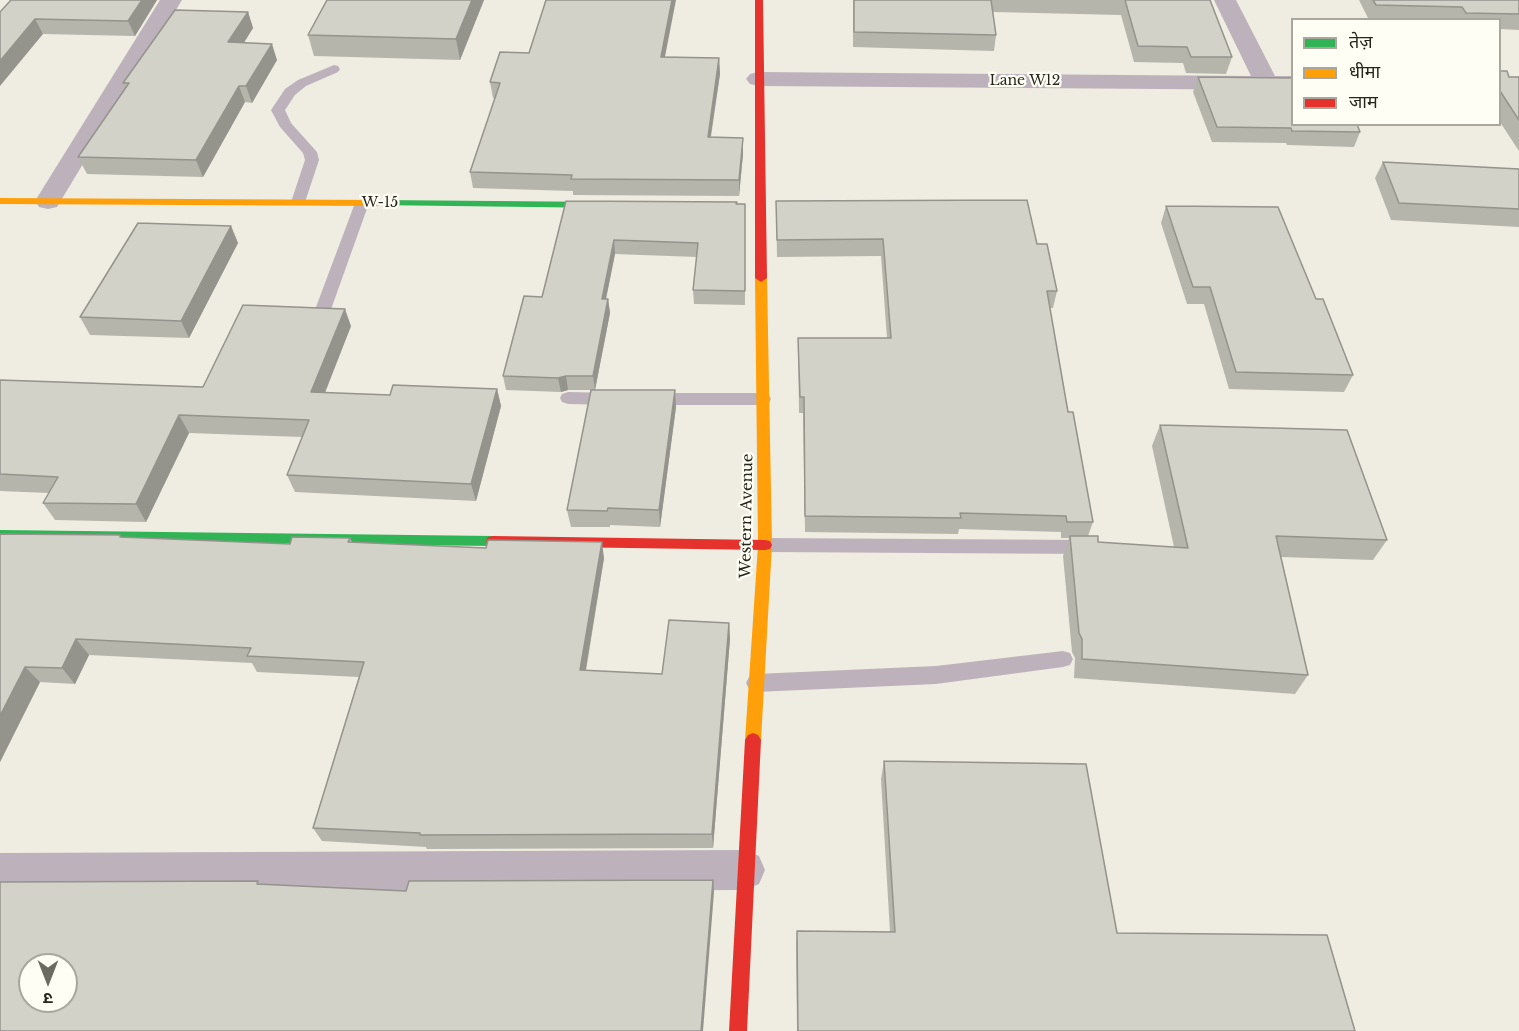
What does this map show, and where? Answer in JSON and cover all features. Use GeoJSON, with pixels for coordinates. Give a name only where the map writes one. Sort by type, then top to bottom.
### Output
{"type":"FeatureCollection","features":[{"type":"Feature","properties":{"kind":"street"},"geometry":{"type":"LineString","coordinates":[[48,201],[171,0]]}},
{"type":"Feature","properties":{"kind":"street","name":"Western Avenue"},"geometry":{"type":"LineString","coordinates":[[738,1031],[745,870],[765,545],[764,399],[755,206],[759,0]]}},
{"type":"Feature","properties":{"kind":"street"},"geometry":{"type":"LineString","coordinates":[[1224,0],[1266,82]]}},
{"type":"Feature","properties":{"kind":"street","name":"Lane W12"},"geometry":{"type":"LineString","coordinates":[[758,79],[1291,83]]}},
{"type":"Feature","properties":{"kind":"street","name":"W-15"},"geometry":{"type":"LineString","coordinates":[[0,201],[620,205]]}},
{"type":"Feature","properties":{"kind":"street"},"geometry":{"type":"LineString","coordinates":[[0,535],[765,545]]}},
{"type":"Feature","properties":{"kind":"street"},"geometry":{"type":"LineString","coordinates":[[0,873],[745,870]]}},
{"type":"Feature","properties":{"kind":"lane"},"geometry":{"type":"LineString","coordinates":[[298,202],[310,168],[310,152],[285,124],[278,110],[290,92],[302,83],[334,69]]}},
{"type":"Feature","properties":{"kind":"lane"},"geometry":{"type":"LineString","coordinates":[[321,315],[362,203]]}},
{"type":"Feature","properties":{"kind":"lane"},"geometry":{"type":"LineString","coordinates":[[567,399],[764,399]]}},
{"type":"Feature","properties":{"kind":"lane"},"geometry":{"type":"LineString","coordinates":[[765,545],[1104,548]]}},
{"type":"Feature","properties":{"kind":"lane"},"geometry":{"type":"LineString","coordinates":[[756,683],[936,675],[1063,659]]}},
{"type":"Feature","properties":{"kind":"building"},"geometry":{"type":"Polygon","coordinates":[[[11,0],[142,0],[128,21],[35,19],[0,61],[0,12],[11,0]]]}},
{"type":"Feature","properties":{"kind":"building"},"geometry":{"type":"Polygon","coordinates":[[[327,0],[472,0],[456,39],[308,35],[327,0]]]}},
{"type":"Feature","properties":{"kind":"building"},"geometry":{"type":"Polygon","coordinates":[[[546,0],[672,0],[661,57],[719,58],[708,137],[743,138],[739,180],[571,179],[572,175],[470,172],[500,83],[490,82],[500,52],[529,53],[546,0]]]}},
{"type":"Feature","properties":{"kind":"building"},"geometry":{"type":"Polygon","coordinates":[[[854,0],[991,0],[996,35],[854,32],[854,0]]]}},
{"type":"Feature","properties":{"kind":"building"},"geometry":{"type":"Polygon","coordinates":[[[1125,0],[1210,0],[1232,57],[1191,57],[1187,47],[1138,46],[1125,0]]]}},
{"type":"Feature","properties":{"kind":"building"},"geometry":{"type":"Polygon","coordinates":[[[1373,0],[1519,0],[1519,14],[1466,13],[1462,7],[1376,5],[1373,0]]]}},
{"type":"Feature","properties":{"kind":"building"},"geometry":{"type":"Polygon","coordinates":[[[175,10],[248,12],[228,42],[272,44],[246,86],[239,86],[196,160],[78,157],[129,83],[123,83],[175,10]]]}},
{"type":"Feature","properties":{"kind":"building"},"geometry":{"type":"Polygon","coordinates":[[[1501,71],[1507,71],[1509,77],[1519,77],[1519,120],[1501,93],[1501,71]]]}},
{"type":"Feature","properties":{"kind":"building"},"geometry":{"type":"Polygon","coordinates":[[[1198,77],[1291,78],[1291,126],[1358,126],[1360,132],[1292,131],[1291,128],[1217,127],[1198,77]]]}},
{"type":"Feature","properties":{"kind":"building"},"geometry":{"type":"Polygon","coordinates":[[[1383,162],[1519,169],[1519,209],[1399,203],[1383,162]]]}},
{"type":"Feature","properties":{"kind":"building"},"geometry":{"type":"Polygon","coordinates":[[[1027,200],[1037,244],[1047,244],[1057,291],[1047,291],[1068,412],[1073,412],[1093,522],[1067,522],[1066,516],[960,513],[961,518],[805,516],[804,397],[800,397],[798,338],[891,338],[883,239],[777,240],[776,201],[1027,200]]]}},
{"type":"Feature","properties":{"kind":"building"},"geometry":{"type":"Polygon","coordinates":[[[566,201],[737,202],[736,204],[745,204],[745,291],[693,290],[698,243],[614,240],[602,299],[608,299],[593,376],[558,378],[503,376],[524,296],[542,297],[566,201]]]}},
{"type":"Feature","properties":{"kind":"building"},"geometry":{"type":"Polygon","coordinates":[[[1166,206],[1278,207],[1316,299],[1323,299],[1353,375],[1236,372],[1210,287],[1193,287],[1166,206]]]}},
{"type":"Feature","properties":{"kind":"building"},"geometry":{"type":"Polygon","coordinates":[[[138,223],[231,226],[181,321],[80,317],[138,223]]]}},
{"type":"Feature","properties":{"kind":"building"},"geometry":{"type":"Polygon","coordinates":[[[243,305],[345,309],[311,392],[390,395],[393,385],[497,389],[471,484],[287,475],[309,420],[179,415],[136,504],[43,503],[58,477],[0,474],[0,380],[203,387],[243,305]]]}},
{"type":"Feature","properties":{"kind":"building"},"geometry":{"type":"Polygon","coordinates":[[[591,390],[675,390],[659,510],[608,508],[607,511],[567,510],[591,390]]]}},
{"type":"Feature","properties":{"kind":"building"},"geometry":{"type":"Polygon","coordinates":[[[1160,425],[1347,430],[1387,540],[1276,536],[1308,675],[1082,659],[1082,639],[1079,633],[1070,536],[1098,536],[1098,542],[1188,548],[1160,425]]]}},
{"type":"Feature","properties":{"kind":"building"},"geometry":{"type":"Polygon","coordinates":[[[0,534],[120,535],[120,537],[290,544],[292,537],[350,538],[348,542],[486,548],[488,540],[602,542],[580,670],[662,674],[669,620],[729,623],[712,834],[420,835],[420,833],[313,828],[364,662],[247,656],[251,648],[76,639],[62,668],[25,667],[0,716],[0,534]]]}},
{"type":"Feature","properties":{"kind":"building"},"geometry":{"type":"Polygon","coordinates":[[[884,761],[1086,764],[1117,933],[1327,935],[1355,1031],[798,1031],[797,931],[895,932],[884,761]]]}},
{"type":"Feature","properties":{"kind":"building"},"geometry":{"type":"Polygon","coordinates":[[[713,880],[701,1031],[0,1031],[0,882],[258,881],[257,884],[406,891],[409,881],[713,880]]]}},
{"type":"Feature","properties":{"kind":"traffic: fast"},"geometry":{"type":"LineString","coordinates":[[378,203],[610,205]]}},
{"type":"Feature","properties":{"kind":"traffic: fast"},"geometry":{"type":"LineString","coordinates":[[0,535],[493,541]]}},
{"type":"Feature","properties":{"kind":"traffic: slow"},"geometry":{"type":"LineString","coordinates":[[0,201],[378,203]]}},
{"type":"Feature","properties":{"kind":"traffic: slow"},"geometry":{"type":"LineString","coordinates":[[753,740],[765,545],[761,278]]}},
{"type":"Feature","properties":{"kind":"traffic: jam"},"geometry":{"type":"LineString","coordinates":[[759,0],[761,278]]}},
{"type":"Feature","properties":{"kind":"traffic: jam"},"geometry":{"type":"LineString","coordinates":[[493,541],[765,545]]}},
{"type":"Feature","properties":{"kind":"traffic: jam"},"geometry":{"type":"LineString","coordinates":[[738,1031],[753,740]]}}]}
